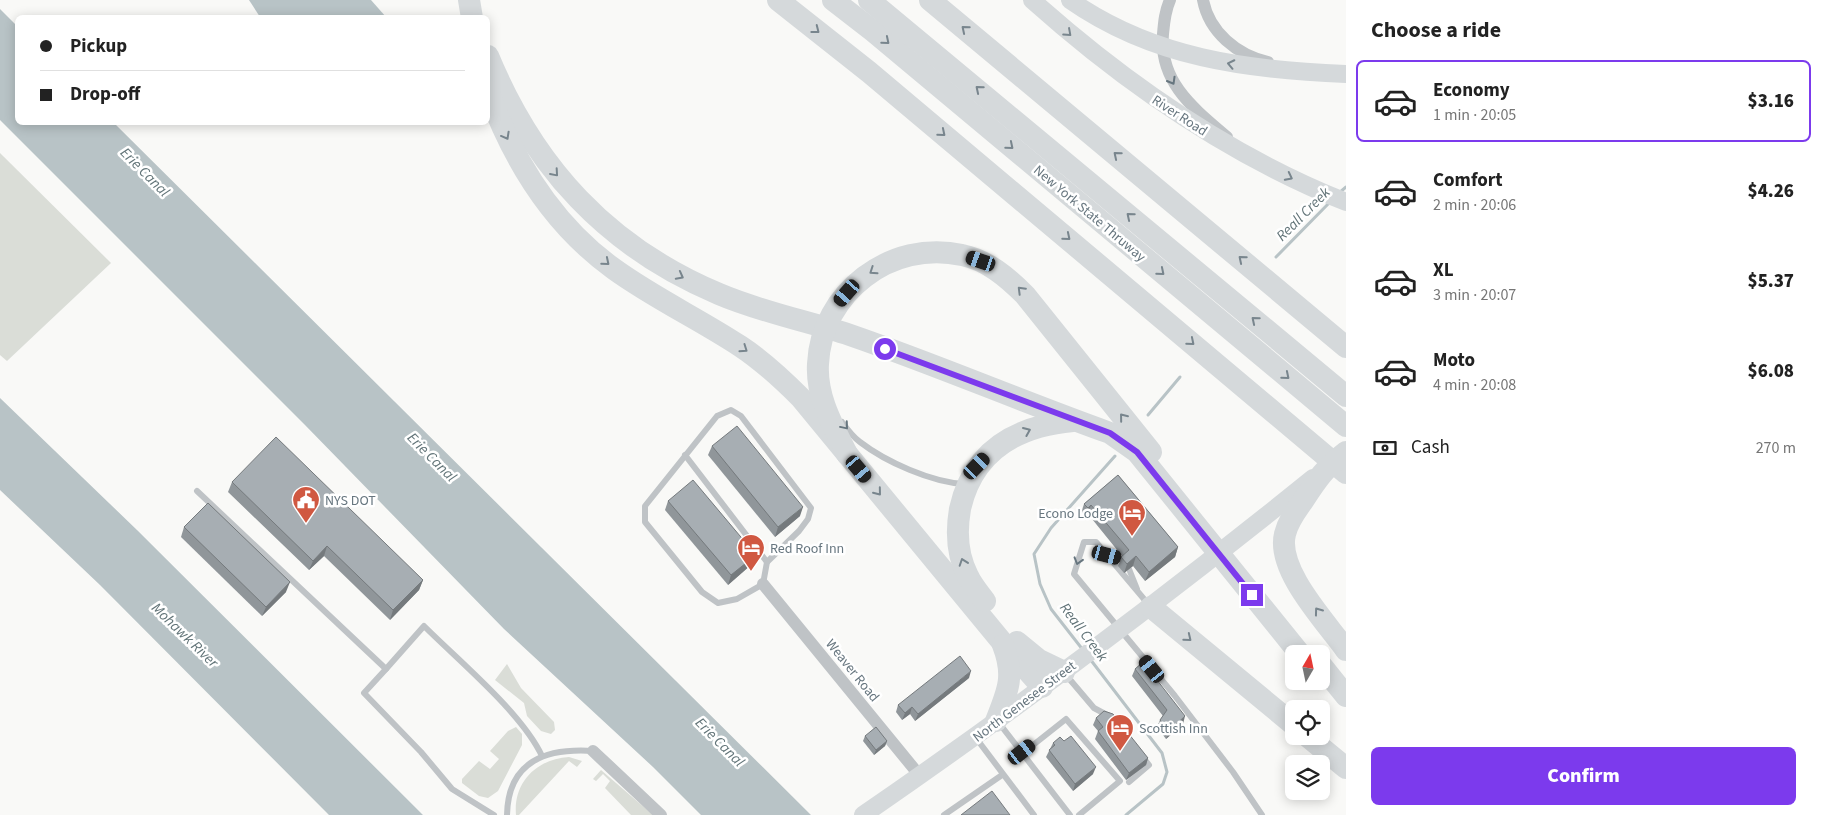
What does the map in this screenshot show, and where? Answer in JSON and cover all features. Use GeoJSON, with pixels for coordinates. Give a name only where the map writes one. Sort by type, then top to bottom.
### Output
{"type":"FeatureCollection","features":[{"type":"Feature","properties":{"kind":"highway"},"geometry":{"type":"LineString","coordinates":[[469,0],[472,15]]}},
{"type":"Feature","properties":{"kind":"highway"},"geometry":{"type":"LineString","coordinates":[[778,0],[877,78],[1303,438],[1327,474],[1290,521],[1284,535],[1284,554],[1290,570],[1346,650]]}},
{"type":"Feature","properties":{"kind":"highway","name":"New York State Thruway"},"geometry":{"type":"LineString","coordinates":[[834,0],[1339,420]]}},
{"type":"Feature","properties":{"kind":"highway","name":"New York State Thruway"},"geometry":{"type":"LineString","coordinates":[[869,0],[1346,396]]}},
{"type":"Feature","properties":{"kind":"highway"},"geometry":{"type":"LineString","coordinates":[[930,0],[1346,347]]}},
{"type":"Feature","properties":{"kind":"highway"},"geometry":{"type":"LineString","coordinates":[[490,60],[512,110],[546,163],[596,217],[640,251],[679,276],[721,295],[850,336],[1110,433],[1137,452],[1204,527]]}},
{"type":"Feature","properties":{"kind":"highway"},"geometry":{"type":"LineString","coordinates":[[490,96],[502,129],[531,182],[558,216],[583,243],[612,268],[740,346],[773,370],[801,398],[1002,642],[1042,687]]}},
{"type":"Feature","properties":{"kind":"highway"},"geometry":{"type":"LineString","coordinates":[[847,454],[823,400],[818,366],[819,347],[828,319],[833,311],[856,282],[883,264],[910,254],[932,252],[961,255],[981,261],[1006,277],[1025,295],[1204,527],[1304,645]]}},
{"type":"Feature","properties":{"kind":"highway"},"geometry":{"type":"LineString","coordinates":[[1070,667],[1039,660],[1021,647],[1000,623],[968,576],[958,549],[957,524],[967,484],[977,466],[1009,439],[1030,428],[1076,421]]}},
{"type":"Feature","properties":{"kind":"highway","name":"North Genesee Street"},"geometry":{"type":"LineString","coordinates":[[1327,474],[1346,452]]}},
{"type":"Feature","properties":{"kind":"highway"},"geometry":{"type":"LineString","coordinates":[[1243,575],[1294,645]]}},
{"type":"Feature","properties":{"kind":"highway"},"geometry":{"type":"LineString","coordinates":[[1144,600],[1285,718]]}},
{"type":"Feature","properties":{"kind":"highway"},"geometry":{"type":"LineString","coordinates":[[996,721],[1009,680],[1010,663],[1002,642]]}},
{"type":"Feature","properties":{"kind":"highway"},"geometry":{"type":"LineString","coordinates":[[1330,676],[1346,696]]}},
{"type":"Feature","properties":{"kind":"highway"},"geometry":{"type":"LineString","coordinates":[[1329,690],[1346,711]]}},
{"type":"Feature","properties":{"kind":"highway"},"geometry":{"type":"LineString","coordinates":[[1318,745],[1346,768]]}},
{"type":"Feature","properties":{"kind":"main road","name":"River Road"},"geometry":{"type":"LineString","coordinates":[[1032,0],[1127,80],[1184,120],[1254,160],[1346,202]]}},
{"type":"Feature","properties":{"kind":"main road"},"geometry":{"type":"LineString","coordinates":[[1070,0],[1116,28],[1197,58],[1242,67],[1346,74]]}},
{"type":"Feature","properties":{"kind":"main road"},"geometry":{"type":"LineString","coordinates":[[1327,474],[1346,442]]}},
{"type":"Feature","properties":{"kind":"main road","name":"North Genesee Street"},"geometry":{"type":"LineString","coordinates":[[863,815],[976,738],[996,721],[1120,630],[1144,600],[1327,474]]}},
{"type":"Feature","properties":{"kind":"street"},"geometry":{"type":"LineString","coordinates":[[1170,0],[1165,10],[1162,46],[1165,67],[1179,92],[1192,107],[1254,160]]}},
{"type":"Feature","properties":{"kind":"street"},"geometry":{"type":"LineString","coordinates":[[1203,0],[1212,27],[1225,40],[1246,55],[1314,73]]}},
{"type":"Feature","properties":{"kind":"street","name":"Weaver Road"},"geometry":{"type":"LineString","coordinates":[[763,584],[920,776]]}},
{"type":"Feature","properties":{"kind":"street"},"geometry":{"type":"LineString","coordinates":[[593,751],[661,815]]}},
{"type":"Feature","properties":{"kind":"lane"},"geometry":{"type":"LineString","coordinates":[[818,366],[833,407]]}},
{"type":"Feature","properties":{"kind":"lane"},"geometry":{"type":"LineString","coordinates":[[731,410],[741,416],[811,508],[808,519],[784,548],[767,562],[763,584],[726,603],[711,600],[702,592],[645,522],[644,506],[647,502],[717,416],[731,410]]}},
{"type":"Feature","properties":{"kind":"lane"},"geometry":{"type":"LineString","coordinates":[[837,414],[858,441],[881,456],[938,480],[967,484]]}},
{"type":"Feature","properties":{"kind":"lane"},"geometry":{"type":"LineString","coordinates":[[685,455],[767,562]]}},
{"type":"Feature","properties":{"kind":"lane"},"geometry":{"type":"LineString","coordinates":[[197,492],[386,669]]}},
{"type":"Feature","properties":{"kind":"lane"},"geometry":{"type":"LineString","coordinates":[[1144,600],[1096,542],[1084,542],[1074,574],[1175,696],[1233,772],[1259,815]]}},
{"type":"Feature","properties":{"kind":"lane"},"geometry":{"type":"LineString","coordinates":[[1107,555],[1123,562]]}},
{"type":"Feature","properties":{"kind":"lane"},"geometry":{"type":"LineString","coordinates":[[1128,569],[1144,600]]}},
{"type":"Feature","properties":{"kind":"lane"},"geometry":{"type":"LineString","coordinates":[[494,815],[452,789],[421,752],[364,693],[424,626],[488,689],[534,738],[542,756]]}},
{"type":"Feature","properties":{"kind":"lane"},"geometry":{"type":"LineString","coordinates":[[1070,667],[1094,708],[1108,715],[1114,722]]}},
{"type":"Feature","properties":{"kind":"lane"},"geometry":{"type":"LineString","coordinates":[[1022,752],[1066,719],[1120,781],[1079,815]]}},
{"type":"Feature","properties":{"kind":"lane"},"geometry":{"type":"LineString","coordinates":[[996,721],[1070,815]]}},
{"type":"Feature","properties":{"kind":"lane"},"geometry":{"type":"LineString","coordinates":[[976,738],[1034,815]]}},
{"type":"Feature","properties":{"kind":"lane"},"geometry":{"type":"LineString","coordinates":[[507,815],[507,804],[514,781],[524,768],[542,756],[559,751],[593,751]]}},
{"type":"Feature","properties":{"kind":"lane"},"geometry":{"type":"LineString","coordinates":[[1129,782],[1149,765],[1138,751]]}},
{"type":"Feature","properties":{"kind":"lane"},"geometry":{"type":"LineString","coordinates":[[944,815],[1002,774]]}},
{"type":"Feature","properties":{"kind":"shaded area"},"geometry":{"type":"Polygon","coordinates":[[[0,153],[111,263],[7,361],[0,355],[0,153]]]}},
{"type":"Feature","properties":{"kind":"shaded area"},"geometry":{"type":"Polygon","coordinates":[[[507,664],[521,688],[554,722],[555,730],[551,734],[541,731],[527,716],[524,703],[495,680],[507,664]]]}},
{"type":"Feature","properties":{"kind":"shaded area"},"geometry":{"type":"Polygon","coordinates":[[[516,727],[522,734],[522,745],[498,791],[488,798],[479,796],[462,783],[462,779],[479,761],[490,769],[499,759],[490,751],[508,731],[516,727]]]}},
{"type":"Feature","properties":{"kind":"shaded area"},"geometry":{"type":"Polygon","coordinates":[[[569,757],[582,761],[577,767],[569,761],[519,815],[516,815],[516,803],[519,792],[529,774],[547,762],[569,757]]]}},
{"type":"Feature","properties":{"kind":"shaded area"},"geometry":{"type":"Polygon","coordinates":[[[601,770],[653,815],[631,815],[605,788],[610,781],[603,774],[596,781],[593,779],[601,770]]]}},
{"type":"Feature","properties":{"kind":"water"},"geometry":{"type":"Polygon","coordinates":[[[249,0],[371,0],[384,15],[259,15],[249,0]]]}},
{"type":"Feature","properties":{"kind":"water","name":"Erie Canal"},"geometry":{"type":"Polygon","coordinates":[[[0,9],[15,24],[15,125],[116,125],[811,815],[701,815],[653,767],[504,629],[305,425],[0,120],[0,9]]]}},
{"type":"Feature","properties":{"kind":"water","name":"Mohawk River"},"geometry":{"type":"Polygon","coordinates":[[[0,398],[137,530],[423,815],[329,815],[100,585],[0,490],[0,398]]]}},
{"type":"Feature","properties":{"kind":"building"},"geometry":{"type":"Polygon","coordinates":[[[737,426],[803,507],[778,527],[712,446],[737,426]]]}},
{"type":"Feature","properties":{"kind":"building","name":"NYS DOT"},"geometry":{"type":"Polygon","coordinates":[[[276,437],[423,580],[393,610],[327,546],[313,561],[232,482],[276,437]]]}},
{"type":"Feature","properties":{"kind":"building","name":"Econo Lodge"},"geometry":{"type":"Polygon","coordinates":[[[1118,475],[1178,547],[1149,572],[1136,556],[1127,564],[1121,557],[1129,550],[1091,505],[1088,508],[1084,504],[1118,475]]]}},
{"type":"Feature","properties":{"kind":"building"},"geometry":{"type":"Polygon","coordinates":[[[693,480],[756,555],[731,575],[668,501],[693,480]]]}},
{"type":"Feature","properties":{"kind":"building"},"geometry":{"type":"Polygon","coordinates":[[[208,503],[290,582],[266,607],[184,527],[208,503]]]}},
{"type":"Feature","properties":{"kind":"building"},"geometry":{"type":"Polygon","coordinates":[[[960,656],[971,671],[918,714],[912,707],[905,713],[898,705],[960,656]]]}},
{"type":"Feature","properties":{"kind":"building"},"geometry":{"type":"Polygon","coordinates":[[[1143,662],[1185,716],[1169,731],[1160,720],[1167,710],[1135,669],[1143,662]]]}},
{"type":"Feature","properties":{"kind":"building","name":"Scottish Inn"},"geometry":{"type":"Polygon","coordinates":[[[1104,711],[1113,714],[1148,758],[1129,773],[1098,731],[1103,727],[1096,718],[1104,711]]]}},
{"type":"Feature","properties":{"kind":"building"},"geometry":{"type":"Polygon","coordinates":[[[876,727],[887,741],[876,750],[865,736],[876,727]]]}},
{"type":"Feature","properties":{"kind":"building"},"geometry":{"type":"Polygon","coordinates":[[[1071,736],[1096,767],[1075,784],[1049,750],[1060,737],[1064,741],[1071,736]]]}},
{"type":"Feature","properties":{"kind":"building"},"geometry":{"type":"Polygon","coordinates":[[[992,791],[1010,815],[961,815],[992,791]]]}},
{"type":"Feature","properties":{"kind":"waterway","name":"Reall Creek"},"geometry":{"type":"LineString","coordinates":[[1339,193],[1346,187]]}},
{"type":"Feature","properties":{"kind":"waterway","name":"Reall Creek"},"geometry":{"type":"LineString","coordinates":[[1276,257],[1331,201]]}},
{"type":"Feature","properties":{"kind":"waterway","name":"Reall Creek"},"geometry":{"type":"LineString","coordinates":[[1148,415],[1180,377]]}},
{"type":"Feature","properties":{"kind":"waterway","name":"Reall Creek"},"geometry":{"type":"LineString","coordinates":[[1083,650],[1051,609],[1040,584],[1034,554],[1051,528],[1115,456]]}},
{"type":"Feature","properties":{"kind":"waterway","name":"Reall Creek"},"geometry":{"type":"LineString","coordinates":[[1090,659],[1162,753],[1167,772],[1163,784],[1126,815]]}},
{"type":"Feature","properties":{"kind":"place","name":"NYS DOT"},"geometry":{"type":"Point","coordinates":[306,524]}},
{"type":"Feature","properties":{"kind":"place","name":"Econo Lodge"},"geometry":{"type":"Point","coordinates":[1132,537]}},
{"type":"Feature","properties":{"kind":"place","name":"Red Roof Inn"},"geometry":{"type":"Point","coordinates":[751,572]}},
{"type":"Feature","properties":{"kind":"place","name":"Scottish Inn"},"geometry":{"type":"Point","coordinates":[1120,752]}},
{"type":"Feature","properties":{"kind":"route"},"geometry":{"type":"LineString","coordinates":[[885,349],[1110,433],[1125,442],[1137,452],[1252,595]]}}]}
